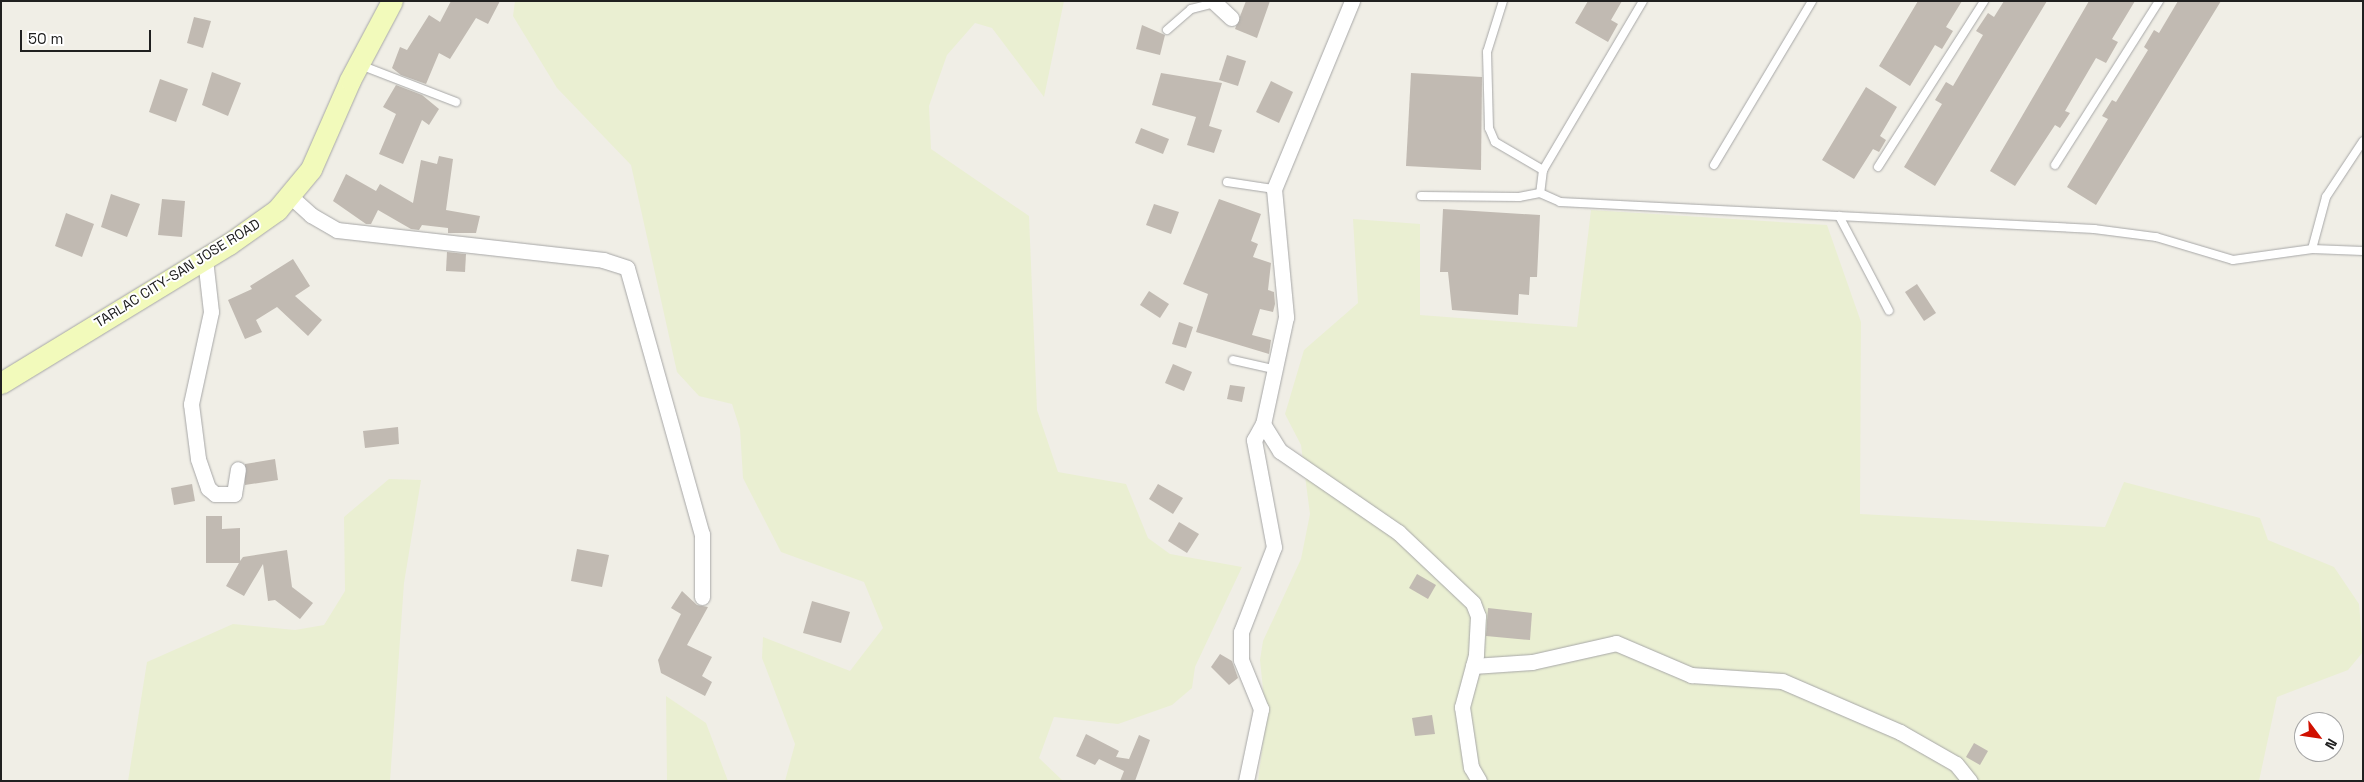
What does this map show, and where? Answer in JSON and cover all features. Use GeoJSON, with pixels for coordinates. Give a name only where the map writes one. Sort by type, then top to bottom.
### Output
{"type":"FeatureCollection","features":[{"type":"Feature","properties":{"kind":"main road","name":"TARLAC CITY-SAN JOSE ROAD"},"geometry":{"type":"LineString","coordinates":[[1,383],[205,259],[277,210],[311,169],[358,64],[392,1]]}},
{"type":"Feature","properties":{"kind":"street"},"geometry":{"type":"LineString","coordinates":[[1246,781],[1261,709],[1241,660],[1241,632],[1274,547],[1254,440],[1263,424],[1286,310],[1274,189],[1352,1]]}},
{"type":"Feature","properties":{"kind":"street"},"geometry":{"type":"LineString","coordinates":[[1214,2],[1231,18]]}},
{"type":"Feature","properties":{"kind":"street"},"geometry":{"type":"LineString","coordinates":[[289,195],[311,215],[337,230],[603,260],[627,268],[702,534],[702,597]]}},
{"type":"Feature","properties":{"kind":"street"},"geometry":{"type":"LineString","coordinates":[[205,259],[211,312],[191,404],[198,459],[208,488],[215,494],[234,494],[238,469]]}},
{"type":"Feature","properties":{"kind":"street"},"geometry":{"type":"LineString","coordinates":[[1263,424],[1280,451],[1398,532],[1454,581],[1478,616],[1473,666],[1462,708],[1472,767],[1479,781]]}},
{"type":"Feature","properties":{"kind":"street"},"geometry":{"type":"LineString","coordinates":[[1473,666],[1532,662],[1616,643],[1691,675],[1782,681],[1900,732],[1956,764],[1970,781]]}},
{"type":"Feature","properties":{"kind":"lane"},"geometry":{"type":"LineString","coordinates":[[1503,1],[1487,52],[1489,128],[1495,142],[1543,170]]}},
{"type":"Feature","properties":{"kind":"lane"},"geometry":{"type":"LineString","coordinates":[[1540,193],[1543,170],[1643,1]]}},
{"type":"Feature","properties":{"kind":"lane"},"geometry":{"type":"LineString","coordinates":[[1714,165],[1812,1]]}},
{"type":"Feature","properties":{"kind":"lane"},"geometry":{"type":"LineString","coordinates":[[1878,166],[1984,1]]}},
{"type":"Feature","properties":{"kind":"lane"},"geometry":{"type":"LineString","coordinates":[[2055,165],[2158,1]]}},
{"type":"Feature","properties":{"kind":"lane"},"geometry":{"type":"LineString","coordinates":[[1167,30],[1191,9],[1214,2]]}},
{"type":"Feature","properties":{"kind":"lane"},"geometry":{"type":"LineString","coordinates":[[358,64],[456,102]]}},
{"type":"Feature","properties":{"kind":"lane"},"geometry":{"type":"LineString","coordinates":[[2312,249],[2326,197],[2363,141]]}},
{"type":"Feature","properties":{"kind":"lane"},"geometry":{"type":"LineString","coordinates":[[1227,182],[1274,189]]}},
{"type":"Feature","properties":{"kind":"lane"},"geometry":{"type":"LineString","coordinates":[[1421,196],[1519,197],[1540,193],[1560,202],[2094,229],[2156,237],[2233,260],[2312,249],[2363,251]]}},
{"type":"Feature","properties":{"kind":"lane"},"geometry":{"type":"LineString","coordinates":[[1839,216],[1889,311]]}},
{"type":"Feature","properties":{"kind":"lane"},"geometry":{"type":"LineString","coordinates":[[1233,360],[1273,369]]}},
{"type":"Feature","properties":{"kind":"green space"},"geometry":{"type":"Polygon","coordinates":[[[515,1],[1064,1],[1044,97],[992,28],[975,23],[947,55],[929,106],[931,149],[1029,216],[1037,410],[1058,472],[1126,484],[1148,538],[1170,554],[1242,567],[1195,667],[1192,688],[1172,705],[1118,724],[1054,717],[1039,758],[1063,781],[785,781],[795,744],[762,658],[763,637],[850,671],[883,628],[864,582],[781,552],[743,478],[740,429],[732,404],[699,396],[677,372],[631,165],[557,88],[513,16],[515,1]]]}},
{"type":"Feature","properties":{"kind":"green space"},"geometry":{"type":"Polygon","coordinates":[[[1591,210],[1827,225],[1861,322],[1860,514],[2105,527],[2124,482],[2260,518],[2268,540],[2334,567],[2359,604],[2363,652],[2348,670],[2277,697],[2259,781],[1258,781],[1266,718],[1260,660],[1263,641],[1301,559],[1310,514],[1301,445],[1285,414],[1304,350],[1358,303],[1353,219],[1420,224],[1420,315],[1577,327],[1591,210]]]}},
{"type":"Feature","properties":{"kind":"green space"},"geometry":{"type":"Polygon","coordinates":[[[389,479],[421,480],[404,583],[390,781],[128,781],[147,662],[233,624],[295,630],[324,625],[345,591],[344,517],[389,479]]]}},
{"type":"Feature","properties":{"kind":"green space"},"geometry":{"type":"Polygon","coordinates":[[[666,696],[706,723],[728,781],[667,781],[666,696]]]}},
{"type":"Feature","properties":{"kind":"building"},"geometry":{"type":"Polygon","coordinates":[[[451,1],[500,1],[488,24],[476,18],[450,59],[439,53],[426,84],[401,75],[392,68],[400,47],[407,50],[429,15],[440,22],[451,1]]]}},
{"type":"Feature","properties":{"kind":"building"},"geometry":{"type":"Polygon","coordinates":[[[1246,1],[1270,1],[1257,38],[1235,29],[1246,1]]]}},
{"type":"Feature","properties":{"kind":"building"},"geometry":{"type":"Polygon","coordinates":[[[1588,1],[1622,1],[1611,20],[1618,24],[1608,42],[1575,23],[1588,1]]]}},
{"type":"Feature","properties":{"kind":"building"},"geometry":{"type":"Polygon","coordinates":[[[1918,1],[1962,1],[1946,27],[1953,31],[1942,49],[1935,45],[1910,86],[1879,66],[1918,1]]]}},
{"type":"Feature","properties":{"kind":"building"},"geometry":{"type":"Polygon","coordinates":[[[2004,1],[2047,1],[1935,186],[1904,167],[1942,104],[1935,100],[1946,82],[1953,86],[1983,35],[1976,31],[1988,13],[1994,17],[2004,1]]]}},
{"type":"Feature","properties":{"kind":"building"},"geometry":{"type":"Polygon","coordinates":[[[2089,1],[2135,1],[2112,39],[2118,42],[2106,63],[2096,58],[2065,111],[2070,113],[2060,128],[2055,125],[2015,186],[1990,171],[2089,1]]]}},
{"type":"Feature","properties":{"kind":"building"},"geometry":{"type":"Polygon","coordinates":[[[2178,1],[2221,1],[2096,205],[2067,187],[2108,119],[2102,116],[2112,100],[2116,102],[2148,50],[2144,47],[2154,30],[2159,33],[2178,1]]]}},
{"type":"Feature","properties":{"kind":"building"},"geometry":{"type":"Polygon","coordinates":[[[194,17],[211,21],[203,48],[187,43],[194,17]]]}},
{"type":"Feature","properties":{"kind":"building"},"geometry":{"type":"Polygon","coordinates":[[[1142,25],[1165,35],[1160,55],[1136,49],[1142,25]]]}},
{"type":"Feature","properties":{"kind":"building"},"geometry":{"type":"Polygon","coordinates":[[[1227,55],[1246,61],[1238,86],[1219,80],[1227,55]]]}},
{"type":"Feature","properties":{"kind":"building"},"geometry":{"type":"Polygon","coordinates":[[[212,72],[241,83],[228,116],[202,105],[212,72]]]}},
{"type":"Feature","properties":{"kind":"building"},"geometry":{"type":"Polygon","coordinates":[[[1161,73],[1222,83],[1209,126],[1222,130],[1214,153],[1187,145],[1196,117],[1152,105],[1161,73]]]}},
{"type":"Feature","properties":{"kind":"building"},"geometry":{"type":"Polygon","coordinates":[[[1411,73],[1482,77],[1481,170],[1406,166],[1411,73]]]}},
{"type":"Feature","properties":{"kind":"building"},"geometry":{"type":"Polygon","coordinates":[[[160,79],[188,89],[176,122],[149,112],[160,79]]]}},
{"type":"Feature","properties":{"kind":"building"},"geometry":{"type":"Polygon","coordinates":[[[1271,81],[1293,92],[1279,123],[1256,112],[1271,81]]]}},
{"type":"Feature","properties":{"kind":"building"},"geometry":{"type":"Polygon","coordinates":[[[396,85],[422,95],[439,109],[429,125],[422,120],[403,164],[379,154],[396,114],[383,107],[396,85]]]}},
{"type":"Feature","properties":{"kind":"building"},"geometry":{"type":"Polygon","coordinates":[[[1866,87],[1897,107],[1880,136],[1886,140],[1879,152],[1873,149],[1854,179],[1822,160],[1866,87]]]}},
{"type":"Feature","properties":{"kind":"building"},"geometry":{"type":"Polygon","coordinates":[[[1141,128],[1169,139],[1163,154],[1135,143],[1141,128]]]}},
{"type":"Feature","properties":{"kind":"building"},"geometry":{"type":"Polygon","coordinates":[[[439,156],[453,159],[446,210],[480,216],[476,233],[448,233],[448,228],[422,225],[419,230],[411,229],[378,210],[371,224],[366,224],[333,201],[346,174],[376,191],[380,184],[413,203],[421,160],[437,164],[439,156]]]}},
{"type":"Feature","properties":{"kind":"building"},"geometry":{"type":"Polygon","coordinates":[[[111,194],[140,204],[127,237],[101,227],[111,194]]]}},
{"type":"Feature","properties":{"kind":"building"},"geometry":{"type":"Polygon","coordinates":[[[162,199],[185,201],[182,237],[158,235],[162,199]]]}},
{"type":"Feature","properties":{"kind":"building"},"geometry":{"type":"Polygon","coordinates":[[[1219,199],[1261,214],[1251,241],[1258,244],[1253,257],[1271,263],[1268,290],[1274,292],[1275,304],[1273,312],[1260,309],[1252,335],[1271,340],[1269,354],[1196,332],[1208,294],[1183,284],[1219,199]]]}},
{"type":"Feature","properties":{"kind":"building"},"geometry":{"type":"Polygon","coordinates":[[[1154,204],[1179,212],[1171,234],[1146,225],[1154,204]]]}},
{"type":"Feature","properties":{"kind":"building"},"geometry":{"type":"Polygon","coordinates":[[[1443,209],[1540,215],[1537,277],[1530,277],[1529,295],[1519,294],[1518,315],[1452,310],[1448,272],[1440,272],[1443,209]]]}},
{"type":"Feature","properties":{"kind":"building"},"geometry":{"type":"Polygon","coordinates":[[[66,213],[94,224],[82,257],[55,246],[66,213]]]}},
{"type":"Feature","properties":{"kind":"building"},"geometry":{"type":"Polygon","coordinates":[[[447,252],[466,254],[465,272],[446,271],[447,252]]]}},
{"type":"Feature","properties":{"kind":"building"},"geometry":{"type":"Polygon","coordinates":[[[293,259],[310,286],[295,296],[322,320],[308,336],[277,307],[256,320],[262,332],[245,339],[228,300],[252,289],[250,286],[293,259]]]}},
{"type":"Feature","properties":{"kind":"building"},"geometry":{"type":"Polygon","coordinates":[[[1917,284],[1936,313],[1924,321],[1905,292],[1917,284]]]}},
{"type":"Feature","properties":{"kind":"building"},"geometry":{"type":"Polygon","coordinates":[[[1149,291],[1169,304],[1160,318],[1140,305],[1149,291]]]}},
{"type":"Feature","properties":{"kind":"building"},"geometry":{"type":"Polygon","coordinates":[[[1179,322],[1193,327],[1186,348],[1172,344],[1179,322]]]}},
{"type":"Feature","properties":{"kind":"building"},"geometry":{"type":"Polygon","coordinates":[[[1173,364],[1192,372],[1184,391],[1165,383],[1173,364]]]}},
{"type":"Feature","properties":{"kind":"building"},"geometry":{"type":"Polygon","coordinates":[[[1230,385],[1245,387],[1242,402],[1227,399],[1230,385]]]}},
{"type":"Feature","properties":{"kind":"building"},"geometry":{"type":"Polygon","coordinates":[[[398,427],[399,444],[365,448],[363,431],[398,427]]]}},
{"type":"Feature","properties":{"kind":"building"},"geometry":{"type":"Polygon","coordinates":[[[275,459],[278,480],[245,485],[245,464],[275,459]]]}},
{"type":"Feature","properties":{"kind":"building"},"geometry":{"type":"Polygon","coordinates":[[[192,484],[195,501],[174,505],[171,488],[192,484]]]}},
{"type":"Feature","properties":{"kind":"building"},"geometry":{"type":"Polygon","coordinates":[[[1158,484],[1183,498],[1173,514],[1149,499],[1158,484]]]}},
{"type":"Feature","properties":{"kind":"building"},"geometry":{"type":"Polygon","coordinates":[[[206,516],[222,516],[222,529],[240,528],[240,561],[243,557],[287,550],[292,587],[313,603],[300,619],[275,600],[268,601],[263,564],[244,596],[226,586],[239,563],[206,563],[206,516]]]}},
{"type":"Feature","properties":{"kind":"building"},"geometry":{"type":"Polygon","coordinates":[[[1179,522],[1199,534],[1187,553],[1168,541],[1179,522]]]}},
{"type":"Feature","properties":{"kind":"building"},"geometry":{"type":"Polygon","coordinates":[[[577,549],[609,555],[602,587],[571,581],[577,549]]]}},
{"type":"Feature","properties":{"kind":"building"},"geometry":{"type":"Polygon","coordinates":[[[1417,574],[1436,585],[1428,599],[1409,588],[1417,574]]]}},
{"type":"Feature","properties":{"kind":"building"},"geometry":{"type":"Polygon","coordinates":[[[682,591],[697,605],[708,607],[687,645],[712,657],[702,676],[712,682],[705,696],[661,673],[658,660],[681,614],[671,608],[682,591]]]}},
{"type":"Feature","properties":{"kind":"building"},"geometry":{"type":"Polygon","coordinates":[[[812,601],[850,612],[841,643],[803,633],[812,601]]]}},
{"type":"Feature","properties":{"kind":"building"},"geometry":{"type":"Polygon","coordinates":[[[1488,608],[1532,613],[1530,640],[1486,636],[1488,608]]]}},
{"type":"Feature","properties":{"kind":"building"},"geometry":{"type":"Polygon","coordinates":[[[1220,654],[1232,661],[1238,678],[1229,685],[1211,667],[1220,654]]]}},
{"type":"Feature","properties":{"kind":"building"},"geometry":{"type":"Polygon","coordinates":[[[1432,715],[1435,734],[1415,736],[1412,718],[1432,715]]]}},
{"type":"Feature","properties":{"kind":"building"},"geometry":{"type":"Polygon","coordinates":[[[1086,734],[1119,751],[1116,757],[1129,759],[1139,735],[1150,740],[1135,781],[1120,781],[1124,771],[1099,759],[1095,765],[1076,756],[1086,734]]]}},
{"type":"Feature","properties":{"kind":"building"},"geometry":{"type":"Polygon","coordinates":[[[1974,743],[1988,751],[1980,765],[1966,757],[1974,743]]]}}]}
